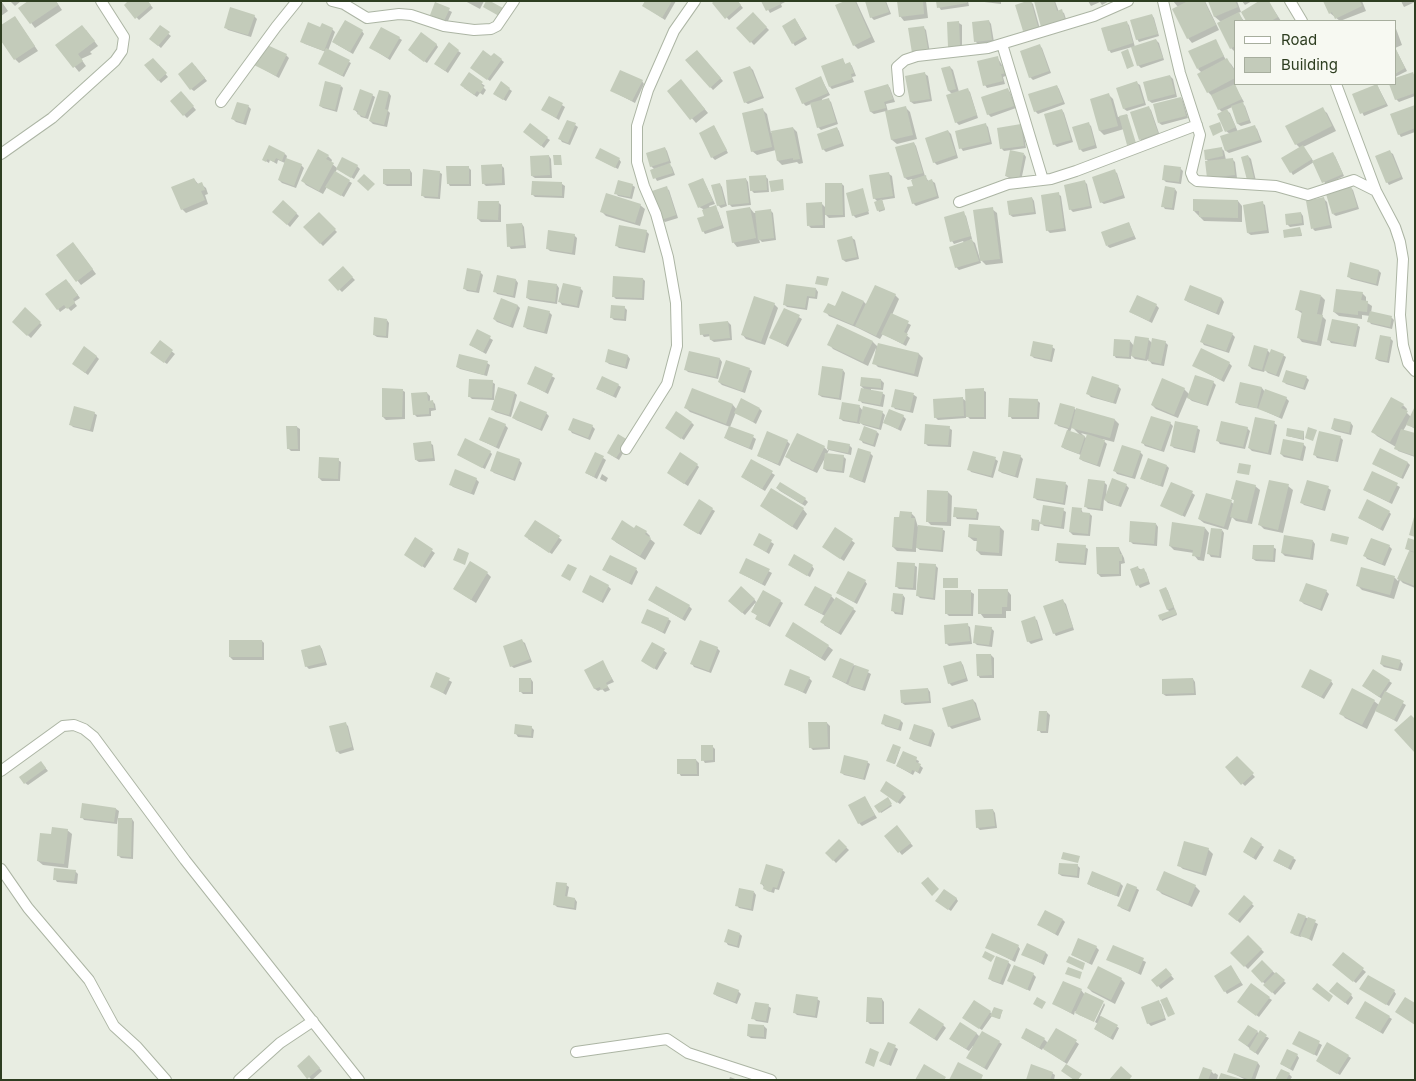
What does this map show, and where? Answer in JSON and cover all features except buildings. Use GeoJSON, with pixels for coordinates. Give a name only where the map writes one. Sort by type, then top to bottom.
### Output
{"type":"FeatureCollection","features":[{"type":"Feature","properties":{"kind":"street"},"geometry":{"type":"LineString","coordinates":[[1,154],[52,118],[115,61],[122,52],[124,37],[102,1]]}},
{"type":"Feature","properties":{"kind":"street"},"geometry":{"type":"LineString","coordinates":[[221,102],[297,1]]}},
{"type":"Feature","properties":{"kind":"street"},"geometry":{"type":"LineString","coordinates":[[332,1],[344,4],[367,18],[399,14],[411,15],[444,26],[474,30],[491,29],[497,26],[514,1]]}},
{"type":"Feature","properties":{"kind":"street"},"geometry":{"type":"LineString","coordinates":[[626,449],[667,384],[677,346],[676,302],[668,257],[656,214],[644,186],[637,162],[636,126],[648,90],[674,31],[695,1]]}},
{"type":"Feature","properties":{"kind":"street"},"geometry":{"type":"LineString","coordinates":[[899,91],[897,67],[905,60],[917,56],[988,48],[1094,16],[1128,1]]}},
{"type":"Feature","properties":{"kind":"street"},"geometry":{"type":"LineString","coordinates":[[1163,1],[1180,73],[1200,135],[1191,173],[1197,181],[1276,186],[1308,194],[1354,180],[1376,191]]}},
{"type":"Feature","properties":{"kind":"street"},"geometry":{"type":"LineString","coordinates":[[1290,1],[1301,20]]}},
{"type":"Feature","properties":{"kind":"street"},"geometry":{"type":"LineString","coordinates":[[1002,44],[1043,180]]}},
{"type":"Feature","properties":{"kind":"street"},"geometry":{"type":"LineString","coordinates":[[1336,85],[1376,191],[1395,227],[1400,242],[1403,259],[1400,315],[1403,345],[1408,363],[1415,371]]}},
{"type":"Feature","properties":{"kind":"street"},"geometry":{"type":"LineString","coordinates":[[959,202],[1008,184],[1051,179],[1197,125]]}},
{"type":"Feature","properties":{"kind":"street"},"geometry":{"type":"LineString","coordinates":[[1,771],[63,726],[74,724],[94,737],[185,860],[359,1080]]}},
{"type":"Feature","properties":{"kind":"street"},"geometry":{"type":"LineString","coordinates":[[1,869],[28,908],[89,980],[114,1026],[166,1080]]}},
{"type":"Feature","properties":{"kind":"street"},"geometry":{"type":"LineString","coordinates":[[239,1080],[280,1043],[313,1021]]}},
{"type":"Feature","properties":{"kind":"street"},"geometry":{"type":"LineString","coordinates":[[576,1052],[666,1039],[688,1053],[771,1080]]}}]}
